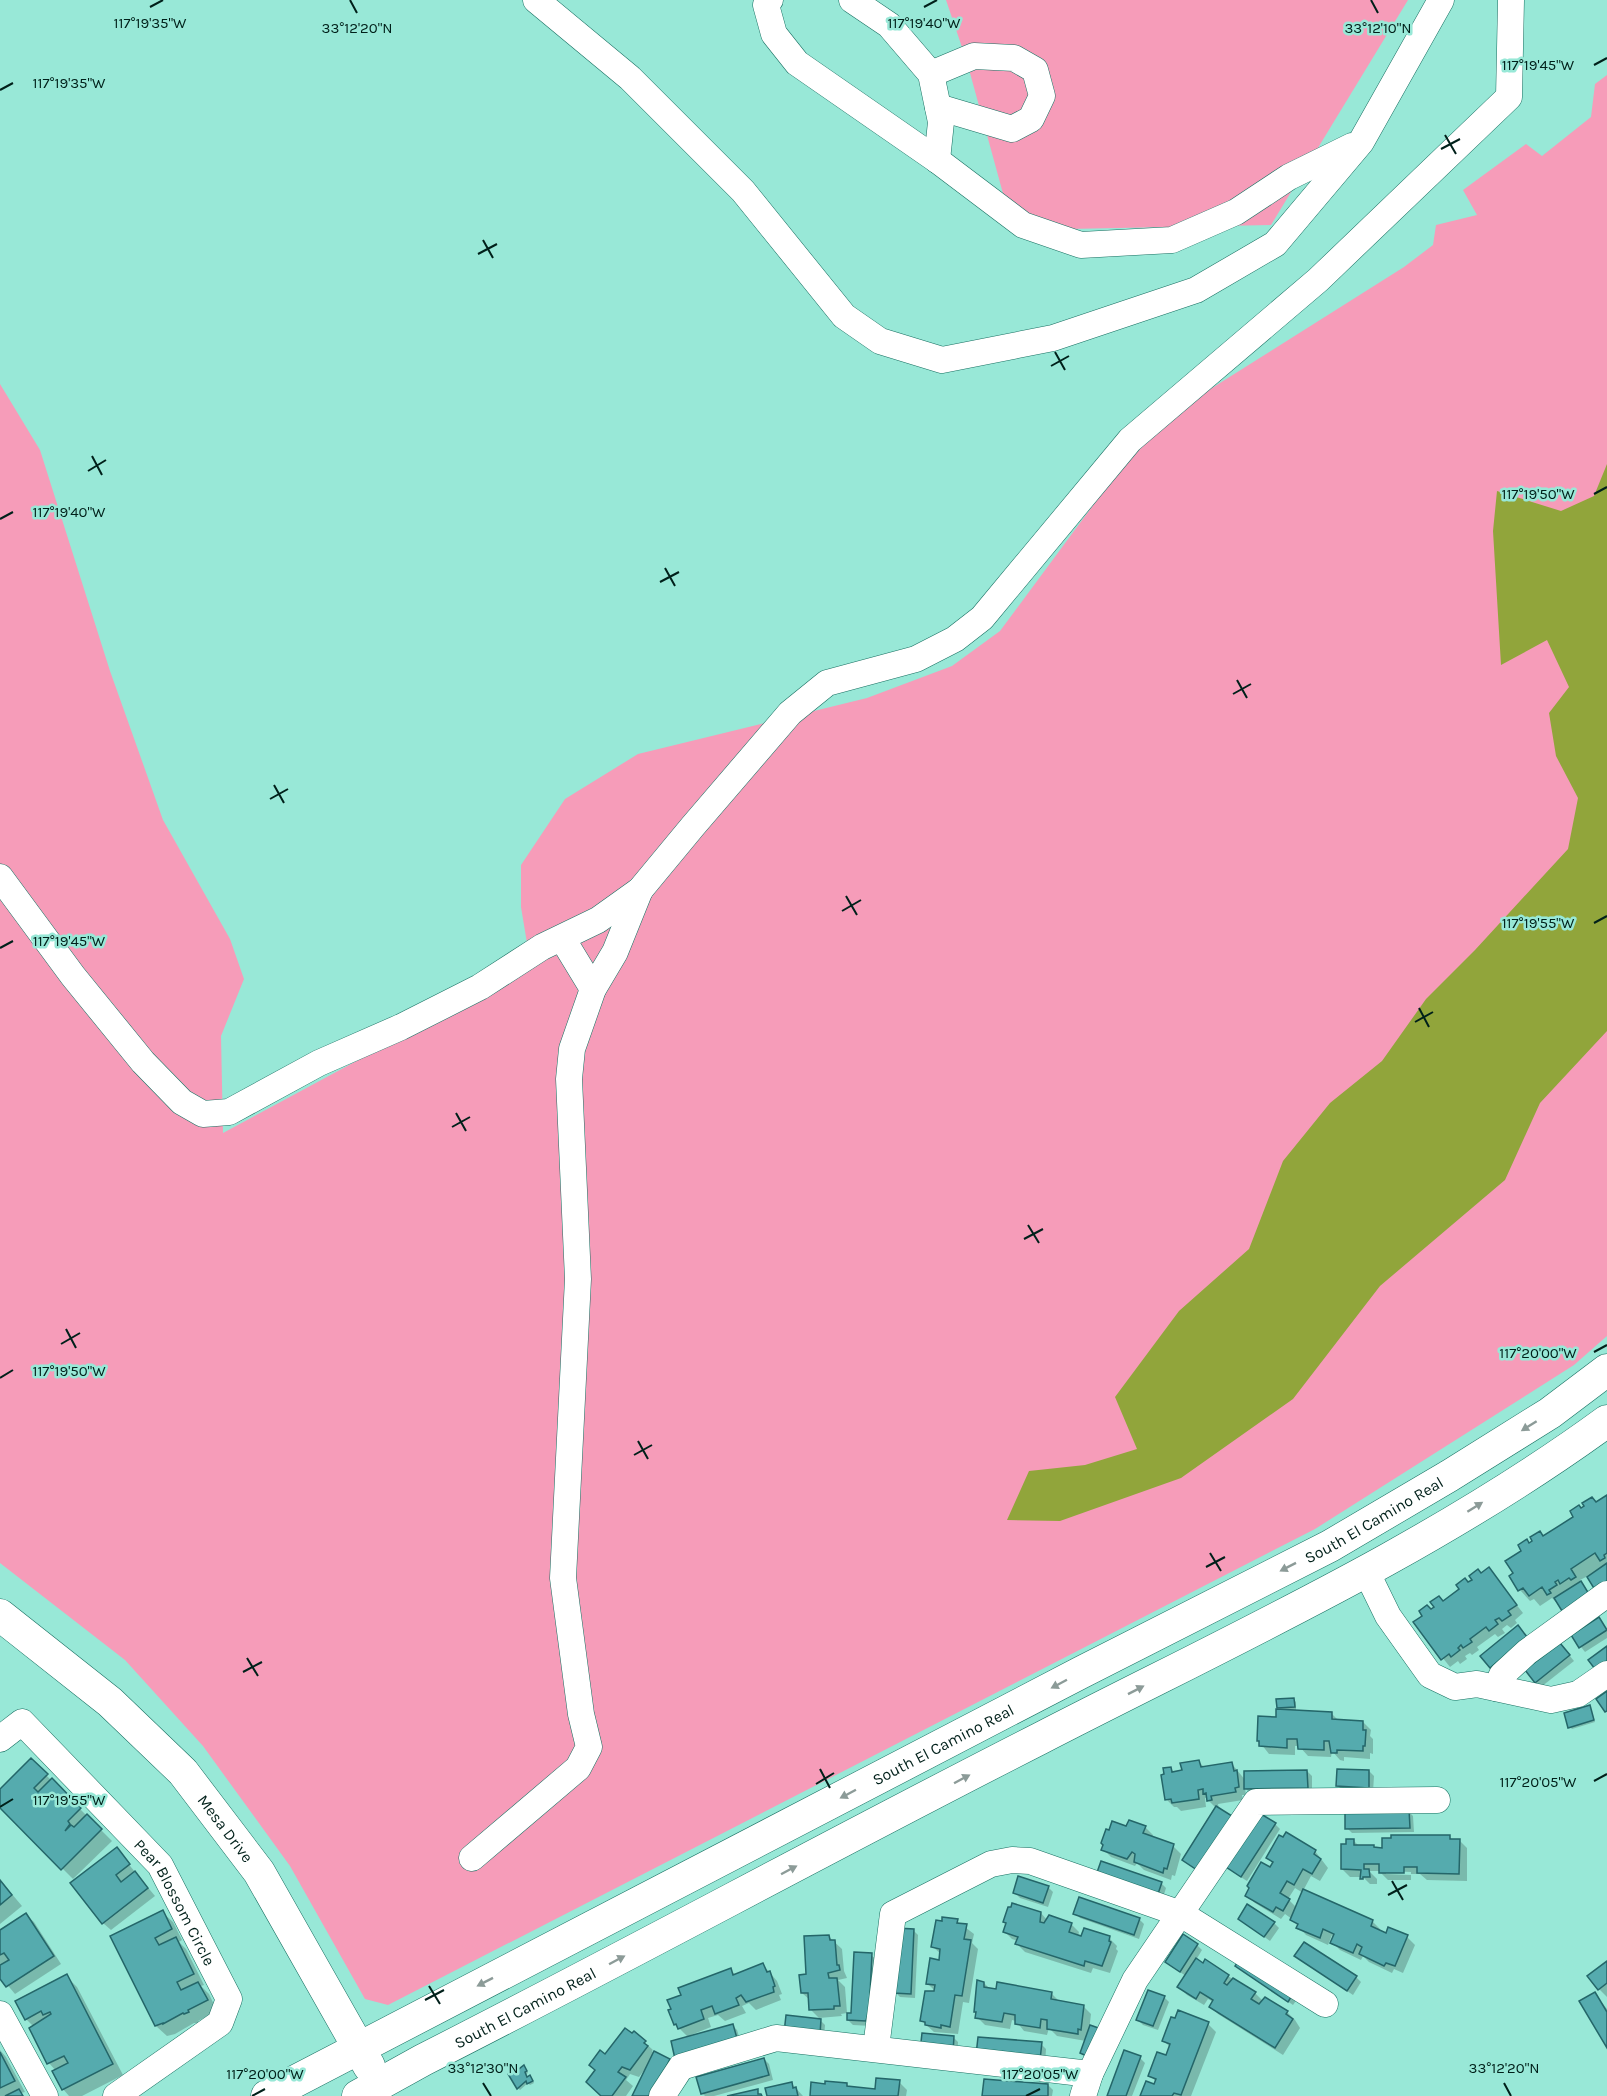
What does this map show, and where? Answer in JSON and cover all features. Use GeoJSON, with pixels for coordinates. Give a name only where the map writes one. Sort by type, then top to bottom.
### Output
{"type":"FeatureCollection","features":[{"type":"Feature","properties":{"kind":"main road","name":"South El Camino Real"},"geometry":{"type":"LineString","coordinates":[[267,2096],[1080,1673],[1330,1546],[1550,1413],[1607,1370]]}},
{"type":"Feature","properties":{"kind":"main road"},"geometry":{"type":"LineString","coordinates":[[1605,1427],[1601,1401],[1607,1393]]}},
{"type":"Feature","properties":{"kind":"main road","name":"South El Camino Real"},"geometry":{"type":"LineString","coordinates":[[374,2092],[1028,1744],[1343,1585],[1605,1427]]}},
{"type":"Feature","properties":{"kind":"main road","name":"Mesa Drive"},"geometry":{"type":"LineString","coordinates":[[0,1615],[110,1702],[183,1772],[259,1872],[359,2049],[374,2092]]}},
{"type":"Feature","properties":{"kind":"street"},"geometry":{"type":"LineString","coordinates":[[536,0],[630,78],[744,191],[844,316],[880,341],[942,360],[1053,338],[1196,290],[1275,244],[1361,142],[1441,0]]}},
{"type":"Feature","properties":{"kind":"street"},"geometry":{"type":"LineString","coordinates":[[770,0],[766,5],[774,34],[797,63],[937,160],[1023,225],[1081,245],[1172,240],[1236,212],[1289,177],[1361,142]]}},
{"type":"Feature","properties":{"kind":"street"},"geometry":{"type":"LineString","coordinates":[[852,0],[889,25],[931,74],[941,122],[937,160]]}},
{"type":"Feature","properties":{"kind":"street"},"geometry":{"type":"LineString","coordinates":[[0,877],[73,976],[143,1062],[182,1102],[203,1114],[229,1112],[320,1063],[401,1027],[480,987],[542,947],[598,920],[640,890],[790,713],[827,683],[916,659],[955,639],[982,618],[1130,440],[1318,280],[1509,97],[1510,0]]}},
{"type":"Feature","properties":{"kind":"street"},"geometry":{"type":"LineString","coordinates":[[931,74],[974,56],[1014,57],[1035,70],[1042,96],[1031,119],[1012,129],[938,107]]}},
{"type":"Feature","properties":{"kind":"street"},"geometry":{"type":"LineString","coordinates":[[472,1858],[578,1768],[589,1747],[581,1714],[564,1578],[578,1279],[569,1079],[572,1049],[593,989],[615,952],[640,890]]}},
{"type":"Feature","properties":{"kind":"street"},"geometry":{"type":"LineString","coordinates":[[562,938],[593,989]]}},
{"type":"Feature","properties":{"kind":"street"},"geometry":{"type":"LineString","coordinates":[[1366,1572],[1388,1616],[1430,1675],[1455,1687],[1477,1684],[1551,1700],[1578,1694],[1607,1674]]}},
{"type":"Feature","properties":{"kind":"street"},"geometry":{"type":"LineString","coordinates":[[1496,1688],[1502,1675],[1527,1652],[1607,1594]]}},
{"type":"Feature","properties":{"kind":"street","name":"Pear Blossom Circle"},"geometry":{"type":"LineString","coordinates":[[0,1739],[22,1722],[160,1865],[228,1999],[220,2023],[116,2096]]}},
{"type":"Feature","properties":{"kind":"street"},"geometry":{"type":"LineString","coordinates":[[662,2096],[681,2067],[776,2038],[876,2048],[1087,2085],[1135,1980],[1256,1802],[1437,1800]]}},
{"type":"Feature","properties":{"kind":"street"},"geometry":{"type":"LineString","coordinates":[[876,2048],[893,1914],[991,1864],[1012,1860],[1030,1861],[1181,1914],[1325,2004]]}},
{"type":"Feature","properties":{"kind":"street"},"geometry":{"type":"LineString","coordinates":[[0,2014],[45,2096]]}},
{"type":"Feature","properties":{"kind":"shaded area"},"geometry":{"type":"Polygon","coordinates":[[[946,0],[1408,0],[1271,225],[1013,230],[967,62],[946,0]]]}},
{"type":"Feature","properties":{"kind":"shaded area"},"geometry":{"type":"Polygon","coordinates":[[[1607,75],[1607,1336],[1574,1365],[1315,1529],[388,2005],[365,1999],[290,1866],[203,1746],[125,1660],[0,1563],[0,384],[40,450],[110,671],[163,820],[230,939],[244,979],[221,1036],[223,1133],[531,967],[521,907],[521,865],[565,799],[638,754],[867,698],[952,666],[1000,631],[1134,450],[1193,400],[1404,267],[1433,245],[1436,225],[1477,215],[1463,190],[1526,144],[1542,156],[1591,117],[1595,84],[1607,75]]]}},
{"type":"Feature","properties":{"kind":"shaded area"},"geometry":{"type":"Polygon","coordinates":[[[1607,464],[1607,1031],[1540,1103],[1505,1180],[1380,1286],[1293,1399],[1181,1478],[1060,1521],[1007,1520],[1029,1471],[1085,1465],[1137,1449],[1115,1397],[1179,1311],[1249,1249],[1283,1161],[1330,1103],[1382,1061],[1426,999],[1475,950],[1568,849],[1578,798],[1556,756],[1549,713],[1569,687],[1547,640],[1501,665],[1493,531],[1497,491],[1561,511],[1594,496],[1607,464]]]}},
{"type":"Feature","properties":{"kind":"building"},"geometry":{"type":"Polygon","coordinates":[[[1607,1495],[1607,1553],[1604,1555],[1605,1558],[1600,1561],[1595,1553],[1571,1569],[1576,1577],[1571,1580],[1569,1578],[1560,1584],[1558,1580],[1555,1582],[1557,1585],[1549,1590],[1551,1593],[1547,1595],[1542,1587],[1529,1596],[1523,1588],[1518,1591],[1509,1576],[1513,1573],[1505,1561],[1521,1551],[1518,1545],[1527,1539],[1529,1543],[1532,1541],[1530,1537],[1540,1531],[1543,1536],[1573,1517],[1570,1511],[1579,1505],[1581,1508],[1584,1506],[1582,1503],[1592,1497],[1596,1502],[1607,1495]]]}},
{"type":"Feature","properties":{"kind":"building"},"geometry":{"type":"Polygon","coordinates":[[[1607,1563],[1607,1582],[1595,1590],[1587,1577],[1607,1563]]]}},
{"type":"Feature","properties":{"kind":"building"},"geometry":{"type":"Polygon","coordinates":[[[1489,1567],[1517,1605],[1508,1611],[1511,1615],[1502,1621],[1499,1618],[1495,1620],[1498,1624],[1489,1631],[1486,1627],[1470,1639],[1472,1642],[1463,1648],[1461,1645],[1458,1648],[1460,1650],[1451,1657],[1449,1654],[1441,1660],[1413,1622],[1422,1616],[1419,1611],[1427,1605],[1431,1609],[1434,1607],[1430,1602],[1439,1596],[1443,1601],[1459,1589],[1456,1585],[1465,1578],[1468,1582],[1472,1580],[1469,1576],[1478,1569],[1481,1573],[1489,1567]]]}},
{"type":"Feature","properties":{"kind":"building"},"geometry":{"type":"Polygon","coordinates":[[[1581,1581],[1589,1594],[1562,1611],[1554,1598],[1581,1581]]]}},
{"type":"Feature","properties":{"kind":"building"},"geometry":{"type":"Polygon","coordinates":[[[1599,1617],[1607,1630],[1579,1648],[1571,1635],[1599,1617]]]}},
{"type":"Feature","properties":{"kind":"building"},"geometry":{"type":"Polygon","coordinates":[[[1518,1625],[1527,1637],[1490,1668],[1480,1656],[1518,1625]]]}},
{"type":"Feature","properties":{"kind":"building"},"geometry":{"type":"Polygon","coordinates":[[[1560,1643],[1570,1655],[1535,1683],[1525,1670],[1560,1643]]]}},
{"type":"Feature","properties":{"kind":"building"},"geometry":{"type":"Polygon","coordinates":[[[1607,1646],[1607,1666],[1598,1673],[1588,1660],[1607,1646]]]}},
{"type":"Feature","properties":{"kind":"building"},"geometry":{"type":"Polygon","coordinates":[[[1607,1691],[1607,1711],[1605,1712],[1596,1699],[1607,1691]]]}},
{"type":"Feature","properties":{"kind":"building"},"geometry":{"type":"Polygon","coordinates":[[[1294,1698],[1295,1707],[1277,1708],[1276,1699],[1294,1698]]]}},
{"type":"Feature","properties":{"kind":"building"},"geometry":{"type":"Polygon","coordinates":[[[1590,1705],[1594,1720],[1568,1728],[1564,1713],[1590,1705]]]}},
{"type":"Feature","properties":{"kind":"building"},"geometry":{"type":"Polygon","coordinates":[[[1276,1709],[1332,1712],[1332,1719],[1363,1721],[1363,1730],[1366,1730],[1363,1751],[1337,1750],[1337,1753],[1331,1753],[1329,1741],[1324,1741],[1324,1750],[1298,1749],[1297,1739],[1287,1739],[1287,1748],[1259,1746],[1259,1741],[1257,1741],[1258,1716],[1276,1717],[1276,1709]]]}},
{"type":"Feature","properties":{"kind":"building"},"geometry":{"type":"Polygon","coordinates":[[[31,1758],[48,1774],[34,1788],[38,1792],[52,1778],[81,1808],[68,1821],[70,1824],[65,1831],[71,1825],[74,1827],[87,1814],[102,1829],[61,1870],[0,1808],[0,1789],[31,1758]]]}},
{"type":"Feature","properties":{"kind":"building"},"geometry":{"type":"Polygon","coordinates":[[[1199,1760],[1201,1767],[1232,1762],[1234,1771],[1237,1770],[1239,1787],[1235,1788],[1236,1792],[1211,1796],[1212,1800],[1207,1801],[1203,1789],[1198,1790],[1199,1799],[1172,1803],[1171,1799],[1165,1800],[1161,1775],[1164,1774],[1163,1768],[1171,1767],[1172,1772],[1182,1770],[1180,1763],[1199,1760]]]}},
{"type":"Feature","properties":{"kind":"building"},"geometry":{"type":"Polygon","coordinates":[[[1337,1769],[1369,1770],[1369,1788],[1336,1786],[1337,1769]]]}},
{"type":"Feature","properties":{"kind":"building"},"geometry":{"type":"Polygon","coordinates":[[[1307,1770],[1308,1788],[1244,1789],[1244,1771],[1307,1770]]]}},
{"type":"Feature","properties":{"kind":"building"},"geometry":{"type":"Polygon","coordinates":[[[1216,1806],[1232,1816],[1197,1870],[1182,1860],[1216,1806]]]}},
{"type":"Feature","properties":{"kind":"building"},"geometry":{"type":"Polygon","coordinates":[[[1409,1809],[1410,1828],[1345,1829],[1345,1811],[1409,1809]]]}},
{"type":"Feature","properties":{"kind":"building"},"geometry":{"type":"Polygon","coordinates":[[[1261,1814],[1276,1823],[1241,1877],[1226,1867],[1261,1814]]]}},
{"type":"Feature","properties":{"kind":"building"},"geometry":{"type":"Polygon","coordinates":[[[1129,1820],[1146,1826],[1143,1833],[1174,1844],[1167,1869],[1164,1868],[1163,1873],[1134,1862],[1135,1854],[1132,1852],[1127,1859],[1101,1850],[1106,1829],[1109,1830],[1112,1821],[1126,1826],[1129,1820]]]}},
{"type":"Feature","properties":{"kind":"building"},"geometry":{"type":"Polygon","coordinates":[[[1286,1832],[1316,1850],[1314,1854],[1321,1859],[1312,1874],[1303,1869],[1294,1885],[1287,1881],[1280,1893],[1290,1899],[1283,1911],[1276,1907],[1273,1912],[1245,1896],[1249,1888],[1247,1886],[1261,1862],[1270,1867],[1273,1862],[1266,1858],[1279,1835],[1283,1837],[1286,1832]]]}},
{"type":"Feature","properties":{"kind":"building"},"geometry":{"type":"Polygon","coordinates":[[[1391,1835],[1450,1835],[1450,1839],[1460,1839],[1459,1874],[1417,1873],[1417,1867],[1404,1867],[1404,1873],[1379,1873],[1379,1864],[1364,1864],[1364,1869],[1369,1869],[1370,1877],[1360,1879],[1361,1870],[1341,1869],[1341,1844],[1346,1844],[1346,1839],[1354,1839],[1354,1845],[1374,1845],[1374,1847],[1382,1848],[1382,1838],[1391,1838],[1391,1835]]]}},
{"type":"Feature","properties":{"kind":"building"},"geometry":{"type":"Polygon","coordinates":[[[117,1847],[130,1864],[116,1875],[121,1882],[135,1871],[148,1888],[102,1924],[70,1883],[117,1847]]]}},
{"type":"Feature","properties":{"kind":"building"},"geometry":{"type":"Polygon","coordinates":[[[1101,1861],[1162,1882],[1156,1900],[1095,1878],[1101,1861]]]}},
{"type":"Feature","properties":{"kind":"building"},"geometry":{"type":"Polygon","coordinates":[[[1018,1876],[1049,1886],[1043,1903],[1013,1893],[1018,1876]]]}},
{"type":"Feature","properties":{"kind":"building"},"geometry":{"type":"Polygon","coordinates":[[[0,1880],[12,1895],[0,1905],[0,1880]]]}},
{"type":"Feature","properties":{"kind":"building"},"geometry":{"type":"Polygon","coordinates":[[[1303,1889],[1373,1920],[1371,1926],[1386,1933],[1388,1927],[1408,1935],[1395,1966],[1386,1963],[1384,1966],[1359,1954],[1362,1947],[1357,1944],[1353,1953],[1330,1943],[1334,1934],[1323,1929],[1320,1938],[1296,1928],[1298,1924],[1290,1920],[1303,1889]]]}},
{"type":"Feature","properties":{"kind":"building"},"geometry":{"type":"Polygon","coordinates":[[[1079,1897],[1140,1918],[1134,1935],[1073,1914],[1079,1897]]]}},
{"type":"Feature","properties":{"kind":"building"},"geometry":{"type":"Polygon","coordinates":[[[1012,1903],[1041,1912],[1040,1922],[1044,1923],[1049,1915],[1072,1923],[1069,1932],[1081,1936],[1084,1928],[1110,1936],[1109,1941],[1111,1942],[1102,1966],[1085,1961],[1084,1966],[1015,1944],[1018,1937],[1003,1932],[1006,1923],[1003,1922],[1008,1907],[1011,1907],[1012,1903]]]}},
{"type":"Feature","properties":{"kind":"building"},"geometry":{"type":"Polygon","coordinates":[[[1247,1904],[1275,1922],[1264,1937],[1238,1919],[1247,1904]]]}},
{"type":"Feature","properties":{"kind":"building"},"geometry":{"type":"Polygon","coordinates":[[[163,1910],[172,1929],[155,1938],[159,1945],[176,1937],[194,1974],[177,1982],[181,1990],[198,1982],[208,2000],[188,2010],[189,2012],[155,2026],[110,1936],[163,1910]]]}},
{"type":"Feature","properties":{"kind":"building"},"geometry":{"type":"Polygon","coordinates":[[[26,1913],[54,1956],[6,1987],[0,1979],[0,1965],[9,1960],[4,1953],[0,1955],[0,1930],[26,1913]]]}},
{"type":"Feature","properties":{"kind":"building"},"geometry":{"type":"Polygon","coordinates":[[[942,1917],[958,1919],[957,1923],[967,1924],[964,1939],[971,1940],[962,1996],[955,1995],[950,2027],[941,2025],[941,2028],[925,2025],[925,2022],[920,2021],[925,1991],[934,1991],[935,1985],[926,1984],[930,1958],[939,1960],[940,1949],[931,1947],[936,1920],[942,1921],[942,1917]]]}},
{"type":"Feature","properties":{"kind":"building"},"geometry":{"type":"Polygon","coordinates":[[[896,1928],[914,1929],[911,1994],[893,1993],[896,1928]]]}},
{"type":"Feature","properties":{"kind":"building"},"geometry":{"type":"Polygon","coordinates":[[[1183,1934],[1198,1944],[1180,1972],[1165,1962],[1183,1934]]]}},
{"type":"Feature","properties":{"kind":"building"},"geometry":{"type":"Polygon","coordinates":[[[829,1935],[830,1940],[835,1940],[837,1965],[840,1970],[828,1973],[829,1978],[837,1978],[840,2006],[834,2006],[834,2009],[809,2010],[808,1993],[801,1993],[799,1975],[806,1974],[804,1936],[829,1935]]]}},
{"type":"Feature","properties":{"kind":"building"},"geometry":{"type":"Polygon","coordinates":[[[1304,1942],[1357,1976],[1347,1991],[1294,1956],[1304,1942]]]}},
{"type":"Feature","properties":{"kind":"building"},"geometry":{"type":"Polygon","coordinates":[[[1245,1951],[1298,1986],[1288,2002],[1235,1966],[1245,1951]]]}},
{"type":"Feature","properties":{"kind":"building"},"geometry":{"type":"Polygon","coordinates":[[[854,1952],[872,1953],[869,2017],[866,2021],[847,2020],[847,2013],[851,2013],[854,1952]]]}},
{"type":"Feature","properties":{"kind":"building"},"geometry":{"type":"Polygon","coordinates":[[[1196,1958],[1203,1963],[1205,1959],[1229,1975],[1224,1983],[1227,1985],[1233,1978],[1256,1992],[1251,1999],[1259,2004],[1265,1997],[1288,2011],[1286,2014],[1293,2019],[1275,2048],[1209,2007],[1213,2000],[1200,1992],[1196,1999],[1177,1987],[1196,1958]]]}},
{"type":"Feature","properties":{"kind":"building"},"geometry":{"type":"Polygon","coordinates":[[[1607,1961],[1607,1983],[1598,1990],[1587,1976],[1607,1961]]]}},
{"type":"Feature","properties":{"kind":"building"},"geometry":{"type":"Polygon","coordinates":[[[763,1963],[767,1972],[770,1971],[775,1986],[773,1987],[774,1992],[746,2002],[741,1995],[736,1998],[739,2005],[715,2014],[712,2006],[701,2010],[704,2019],[678,2029],[676,2024],[674,2025],[667,2000],[681,1995],[678,1988],[731,1968],[733,1975],[763,1963]]]}},
{"type":"Feature","properties":{"kind":"building"},"geometry":{"type":"Polygon","coordinates":[[[67,1974],[113,2064],[62,2090],[52,2071],[68,2063],[64,2056],[47,2064],[29,2028],[51,2014],[50,2012],[43,2015],[41,2011],[25,2020],[15,2001],[67,1974]]]}},
{"type":"Feature","properties":{"kind":"building"},"geometry":{"type":"Polygon","coordinates":[[[977,1980],[984,1982],[984,1987],[996,1989],[997,1982],[1052,1992],[1051,1999],[1084,2005],[1081,2030],[1078,2029],[1078,2034],[1047,2029],[1047,2020],[1041,2019],[1040,2028],[1015,2024],[1015,2015],[1004,2013],[1002,2022],[975,2018],[977,1980]]]}},
{"type":"Feature","properties":{"kind":"building"},"geometry":{"type":"Polygon","coordinates":[[[1148,1990],[1165,1996],[1153,2026],[1136,2020],[1148,1990]]]}},
{"type":"Feature","properties":{"kind":"building"},"geometry":{"type":"Polygon","coordinates":[[[1595,1992],[1607,2012],[1607,2048],[1579,2001],[1595,1992]]]}},
{"type":"Feature","properties":{"kind":"building"},"geometry":{"type":"Polygon","coordinates":[[[1178,2010],[1209,2022],[1181,2095],[1174,2093],[1172,2096],[1140,2096],[1146,2081],[1154,2084],[1156,2079],[1148,2076],[1157,2052],[1166,2055],[1170,2044],[1162,2041],[1171,2017],[1175,2018],[1178,2010]]]}},
{"type":"Feature","properties":{"kind":"building"},"geometry":{"type":"Polygon","coordinates":[[[786,2015],[821,2019],[820,2035],[784,2033],[786,2015]]]}},
{"type":"Feature","properties":{"kind":"building"},"geometry":{"type":"Polygon","coordinates":[[[733,2024],[738,2042],[675,2059],[671,2041],[733,2024]]]}},
{"type":"Feature","properties":{"kind":"building"},"geometry":{"type":"Polygon","coordinates":[[[1090,2025],[1107,2031],[1096,2060],[1080,2053],[1090,2025]]]}},
{"type":"Feature","properties":{"kind":"building"},"geometry":{"type":"Polygon","coordinates":[[[625,2028],[632,2033],[634,2031],[646,2041],[644,2043],[648,2046],[630,2070],[622,2067],[618,2072],[626,2077],[612,2096],[601,2096],[586,2082],[595,2070],[589,2065],[600,2050],[605,2054],[625,2028]]]}},
{"type":"Feature","properties":{"kind":"building"},"geometry":{"type":"Polygon","coordinates":[[[922,2033],[954,2036],[953,2053],[920,2051],[922,2033]]]}},
{"type":"Feature","properties":{"kind":"building"},"geometry":{"type":"Polygon","coordinates":[[[978,2037],[1042,2042],[1040,2060],[976,2055],[978,2037]]]}},
{"type":"Feature","properties":{"kind":"building"},"geometry":{"type":"Polygon","coordinates":[[[1124,2050],[1141,2056],[1126,2096],[1107,2096],[1124,2050]]]}},
{"type":"Feature","properties":{"kind":"building"},"geometry":{"type":"Polygon","coordinates":[[[654,2051],[670,2059],[652,2096],[632,2096],[654,2051]]]}},
{"type":"Feature","properties":{"kind":"building"},"geometry":{"type":"Polygon","coordinates":[[[0,2052],[15,2081],[0,2088],[0,2052]]]}},
{"type":"Feature","properties":{"kind":"building"},"geometry":{"type":"Polygon","coordinates":[[[764,2058],[769,2075],[701,2094],[696,2077],[764,2058]]]}},
{"type":"Feature","properties":{"kind":"building"},"geometry":{"type":"Polygon","coordinates":[[[524,2065],[527,2077],[530,2075],[533,2081],[527,2084],[526,2081],[517,2089],[508,2074],[524,2065]]]}},
{"type":"Feature","properties":{"kind":"building"},"geometry":{"type":"Polygon","coordinates":[[[876,2078],[900,2080],[898,2096],[810,2096],[811,2082],[847,2083],[847,2086],[875,2089],[876,2078]]]}},
{"type":"Feature","properties":{"kind":"building"},"geometry":{"type":"Polygon","coordinates":[[[984,2079],[1048,2084],[1048,2096],[982,2096],[984,2079]]]}},
{"type":"Feature","properties":{"kind":"building"},"geometry":{"type":"Polygon","coordinates":[[[792,2082],[798,2096],[767,2096],[765,2088],[792,2082]]]}},
{"type":"Feature","properties":{"kind":"building"},"geometry":{"type":"Polygon","coordinates":[[[19,2089],[23,2096],[5,2096],[19,2089]]]}},
{"type":"Feature","properties":{"kind":"building"},"geometry":{"type":"Polygon","coordinates":[[[758,2089],[758,2094],[762,2096],[727,2096],[758,2089]]]}}]}
